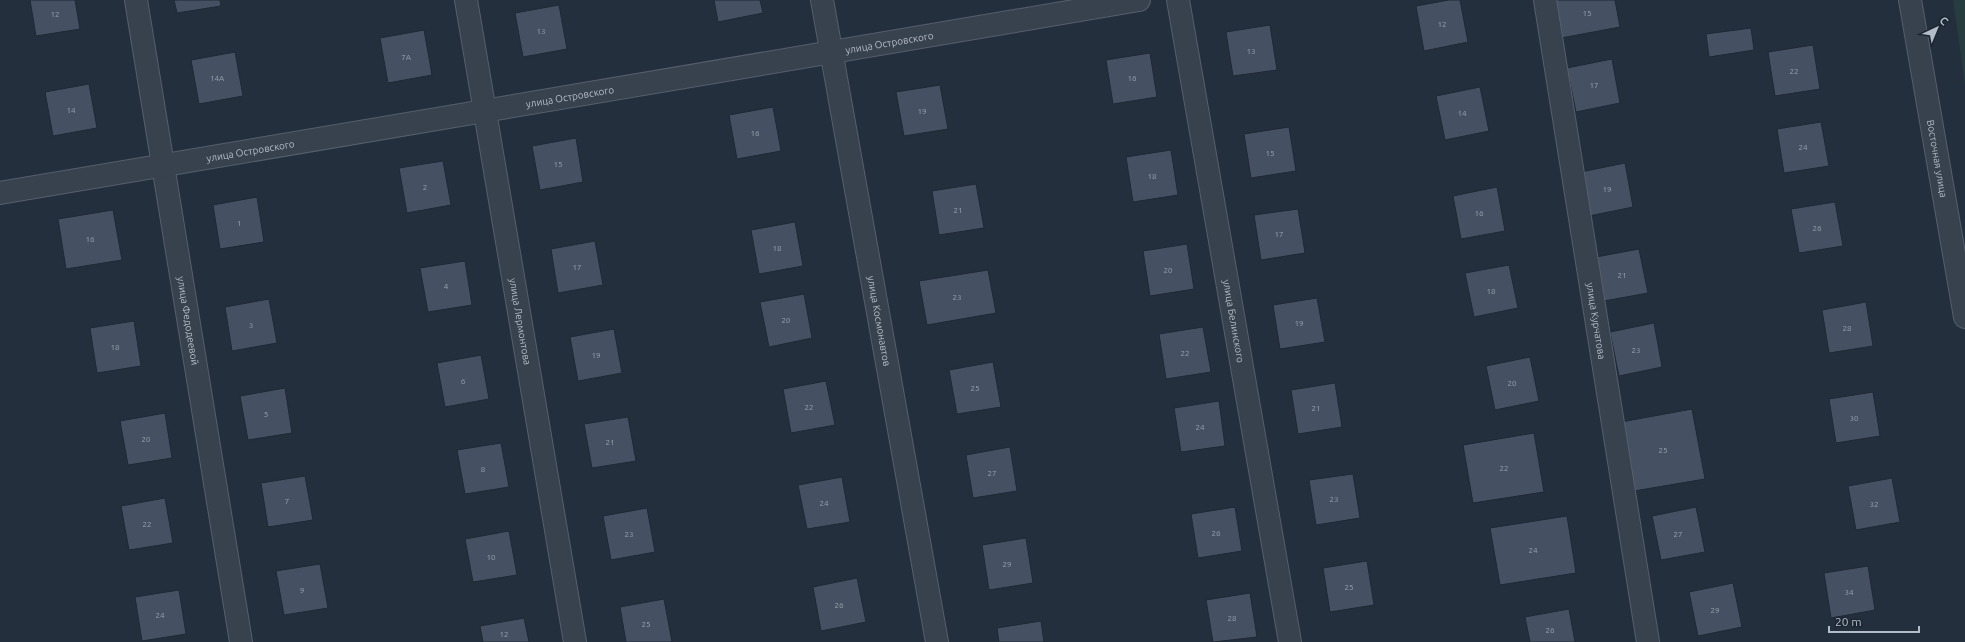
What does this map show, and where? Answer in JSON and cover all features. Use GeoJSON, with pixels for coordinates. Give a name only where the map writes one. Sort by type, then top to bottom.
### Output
{"type":"FeatureCollection","features":[{"type":"Feature","properties":{"kind":"street","name":"улица Федодеевой"},"geometry":{"type":"LineString","coordinates":[[136,0],[242,642]]}},
{"type":"Feature","properties":{"kind":"street","name":"улица Лермонтова"},"geometry":{"type":"LineString","coordinates":[[466,0],[486,110],[575,642]]}},
{"type":"Feature","properties":{"kind":"street","name":"улица Космонавтов"},"geometry":{"type":"LineString","coordinates":[[822,0],[936,642]]}},
{"type":"Feature","properties":{"kind":"street","name":"улица Островского"},"geometry":{"type":"LineString","coordinates":[[0,193],[1139,0]]}},
{"type":"Feature","properties":{"kind":"street","name":"улица Белинского"},"geometry":{"type":"LineString","coordinates":[[1178,0],[1290,642]]}},
{"type":"Feature","properties":{"kind":"street","name":"улица Курчатова"},"geometry":{"type":"LineString","coordinates":[[1545,0],[1648,642]]}},
{"type":"Feature","properties":{"kind":"street","name":"Восточная улица"},"geometry":{"type":"LineString","coordinates":[[1910,0],[1965,317]]}},
{"type":"Feature","properties":{"kind":"green space"},"geometry":{"type":"Polygon","coordinates":[[[1953,0],[1965,0],[1965,85],[1953,0]]]}},
{"type":"Feature","properties":{"kind":"building"},"geometry":{"type":"Polygon","coordinates":[[[30,0],[75,0],[80,29],[36,36],[30,0]]]}},
{"type":"Feature","properties":{"kind":"building"},"geometry":{"type":"Polygon","coordinates":[[[174,0],[220,0],[221,6],[177,13],[174,0]]]}},
{"type":"Feature","properties":{"kind":"building"},"geometry":{"type":"Polygon","coordinates":[[[714,0],[760,0],[763,13],[718,22],[714,0]]]}},
{"type":"Feature","properties":{"kind":"building"},"geometry":{"type":"Polygon","coordinates":[[[1449,0],[1460,0],[1468,42],[1424,51],[1416,6],[1449,0]]]}},
{"type":"Feature","properties":{"kind":"building"},"geometry":{"type":"Polygon","coordinates":[[[1553,0],[1615,0],[1620,27],[1561,38],[1553,0]]]}},
{"type":"Feature","properties":{"kind":"building"},"geometry":{"type":"Polygon","coordinates":[[[559,5],[567,49],[523,57],[515,13],[559,5]]]}},
{"type":"Feature","properties":{"kind":"building"},"geometry":{"type":"Polygon","coordinates":[[[1270,25],[1277,70],[1233,76],[1226,32],[1270,25]]]}},
{"type":"Feature","properties":{"kind":"building"},"geometry":{"type":"Polygon","coordinates":[[[1751,28],[1754,50],[1709,57],[1706,34],[1751,28]]]}},
{"type":"Feature","properties":{"kind":"building"},"geometry":{"type":"Polygon","coordinates":[[[424,30],[432,75],[388,83],[380,38],[424,30]]]}},
{"type":"Feature","properties":{"kind":"building"},"geometry":{"type":"Polygon","coordinates":[[[1813,45],[1820,89],[1775,96],[1768,52],[1813,45]]]}},
{"type":"Feature","properties":{"kind":"building"},"geometry":{"type":"Polygon","coordinates":[[[235,52],[243,96],[199,104],[191,60],[235,52]]]}},
{"type":"Feature","properties":{"kind":"building"},"geometry":{"type":"Polygon","coordinates":[[[1150,53],[1157,97],[1113,104],[1106,60],[1150,53]]]}},
{"type":"Feature","properties":{"kind":"building"},"geometry":{"type":"Polygon","coordinates":[[[1612,59],[1620,103],[1576,112],[1567,68],[1612,59]]]}},
{"type":"Feature","properties":{"kind":"building"},"geometry":{"type":"Polygon","coordinates":[[[89,84],[97,128],[53,136],[45,92],[89,84]]]}},
{"type":"Feature","properties":{"kind":"building"},"geometry":{"type":"Polygon","coordinates":[[[940,85],[948,129],[904,136],[896,92],[940,85]]]}},
{"type":"Feature","properties":{"kind":"building"},"geometry":{"type":"Polygon","coordinates":[[[1480,87],[1489,131],[1445,140],[1436,96],[1480,87]]]}},
{"type":"Feature","properties":{"kind":"building"},"geometry":{"type":"Polygon","coordinates":[[[773,107],[781,151],[737,159],[729,115],[773,107]]]}},
{"type":"Feature","properties":{"kind":"building"},"geometry":{"type":"Polygon","coordinates":[[[1821,122],[1829,166],[1784,173],[1777,129],[1821,122]]]}},
{"type":"Feature","properties":{"kind":"building"},"geometry":{"type":"Polygon","coordinates":[[[1289,127],[1296,171],[1251,178],[1244,134],[1289,127]]]}},
{"type":"Feature","properties":{"kind":"building"},"geometry":{"type":"Polygon","coordinates":[[[576,138],[583,182],[540,190],[532,146],[576,138]]]}},
{"type":"Feature","properties":{"kind":"building"},"geometry":{"type":"Polygon","coordinates":[[[1171,150],[1178,195],[1133,202],[1126,157],[1171,150]]]}},
{"type":"Feature","properties":{"kind":"building"},"geometry":{"type":"Polygon","coordinates":[[[443,161],[451,205],[407,213],[399,168],[443,161]]]}},
{"type":"Feature","properties":{"kind":"building"},"geometry":{"type":"Polygon","coordinates":[[[1625,163],[1633,207],[1589,216],[1581,172],[1625,163]]]}},
{"type":"Feature","properties":{"kind":"building"},"geometry":{"type":"Polygon","coordinates":[[[976,184],[984,228],[939,235],[932,191],[976,184]]]}},
{"type":"Feature","properties":{"kind":"building"},"geometry":{"type":"Polygon","coordinates":[[[1497,187],[1505,231],[1461,239],[1453,196],[1497,187]]]}},
{"type":"Feature","properties":{"kind":"building"},"geometry":{"type":"Polygon","coordinates":[[[257,197],[264,242],[220,249],[213,205],[257,197]]]}},
{"type":"Feature","properties":{"kind":"building"},"geometry":{"type":"Polygon","coordinates":[[[1835,202],[1843,246],[1799,253],[1791,209],[1835,202]]]}},
{"type":"Feature","properties":{"kind":"building"},"geometry":{"type":"Polygon","coordinates":[[[1298,209],[1305,253],[1261,260],[1254,215],[1298,209]]]}},
{"type":"Feature","properties":{"kind":"building"},"geometry":{"type":"Polygon","coordinates":[[[113,210],[122,260],[66,269],[58,219],[113,210]]]}},
{"type":"Feature","properties":{"kind":"building"},"geometry":{"type":"Polygon","coordinates":[[[795,222],[803,266],[759,274],[751,230],[795,222]]]}},
{"type":"Feature","properties":{"kind":"building"},"geometry":{"type":"Polygon","coordinates":[[[595,241],[603,285],[558,293],[551,249],[595,241]]]}},
{"type":"Feature","properties":{"kind":"building"},"geometry":{"type":"Polygon","coordinates":[[[1187,244],[1194,289],[1150,296],[1143,251],[1187,244]]]}},
{"type":"Feature","properties":{"kind":"building"},"geometry":{"type":"Polygon","coordinates":[[[1639,249],[1648,293],[1604,301],[1596,257],[1639,249]]]}},
{"type":"Feature","properties":{"kind":"building"},"geometry":{"type":"Polygon","coordinates":[[[465,261],[472,305],[428,312],[420,268],[465,261]]]}},
{"type":"Feature","properties":{"kind":"building"},"geometry":{"type":"Polygon","coordinates":[[[1509,265],[1518,308],[1474,317],[1465,273],[1509,265]]]}},
{"type":"Feature","properties":{"kind":"building"},"geometry":{"type":"Polygon","coordinates":[[[988,270],[996,313],[927,325],[919,281],[988,270]]]}},
{"type":"Feature","properties":{"kind":"building"},"geometry":{"type":"Polygon","coordinates":[[[804,294],[812,338],[769,347],[760,302],[804,294]]]}},
{"type":"Feature","properties":{"kind":"building"},"geometry":{"type":"Polygon","coordinates":[[[1317,298],[1325,342],[1280,349],[1273,305],[1317,298]]]}},
{"type":"Feature","properties":{"kind":"building"},"geometry":{"type":"Polygon","coordinates":[[[269,299],[277,343],[232,351],[225,307],[269,299]]]}},
{"type":"Feature","properties":{"kind":"building"},"geometry":{"type":"Polygon","coordinates":[[[1866,302],[1873,346],[1829,353],[1822,310],[1866,302]]]}},
{"type":"Feature","properties":{"kind":"building"},"geometry":{"type":"Polygon","coordinates":[[[134,321],[141,366],[97,373],[90,328],[134,321]]]}},
{"type":"Feature","properties":{"kind":"building"},"geometry":{"type":"Polygon","coordinates":[[[1654,323],[1662,367],[1619,376],[1610,332],[1654,323]]]}},
{"type":"Feature","properties":{"kind":"building"},"geometry":{"type":"Polygon","coordinates":[[[1203,327],[1211,372],[1166,379],[1159,334],[1203,327]]]}},
{"type":"Feature","properties":{"kind":"building"},"geometry":{"type":"Polygon","coordinates":[[[614,329],[622,373],[578,381],[570,337],[614,329]]]}},
{"type":"Feature","properties":{"kind":"building"},"geometry":{"type":"Polygon","coordinates":[[[481,355],[489,399],[445,407],[437,363],[481,355]]]}},
{"type":"Feature","properties":{"kind":"building"},"geometry":{"type":"Polygon","coordinates":[[[1530,357],[1539,401],[1495,410],[1486,366],[1530,357]]]}},
{"type":"Feature","properties":{"kind":"building"},"geometry":{"type":"Polygon","coordinates":[[[993,362],[1001,407],[957,414],[949,370],[993,362]]]}},
{"type":"Feature","properties":{"kind":"building"},"geometry":{"type":"Polygon","coordinates":[[[826,381],[835,425],[791,433],[783,389],[826,381]]]}},
{"type":"Feature","properties":{"kind":"building"},"geometry":{"type":"Polygon","coordinates":[[[1335,383],[1342,427],[1298,434],[1291,390],[1335,383]]]}},
{"type":"Feature","properties":{"kind":"building"},"geometry":{"type":"Polygon","coordinates":[[[285,388],[292,433],[248,440],[240,396],[285,388]]]}},
{"type":"Feature","properties":{"kind":"building"},"geometry":{"type":"Polygon","coordinates":[[[1873,392],[1880,436],[1836,443],[1829,399],[1873,392]]]}},
{"type":"Feature","properties":{"kind":"building"},"geometry":{"type":"Polygon","coordinates":[[[1219,401],[1225,446],[1181,452],[1174,408],[1219,401]]]}},
{"type":"Feature","properties":{"kind":"building"},"geometry":{"type":"Polygon","coordinates":[[[1692,409],[1705,479],[1634,491],[1621,422],[1692,409]]]}},
{"type":"Feature","properties":{"kind":"building"},"geometry":{"type":"Polygon","coordinates":[[[165,413],[172,458],[128,465],[120,421],[165,413]]]}},
{"type":"Feature","properties":{"kind":"building"},"geometry":{"type":"Polygon","coordinates":[[[628,417],[636,461],[592,468],[584,424],[628,417]]]}},
{"type":"Feature","properties":{"kind":"building"},"geometry":{"type":"Polygon","coordinates":[[[1534,433],[1544,492],[1473,503],[1463,445],[1534,433]]]}},
{"type":"Feature","properties":{"kind":"building"},"geometry":{"type":"Polygon","coordinates":[[[501,443],[509,487],[465,494],[457,450],[501,443]]]}},
{"type":"Feature","properties":{"kind":"building"},"geometry":{"type":"Polygon","coordinates":[[[1010,447],[1017,491],[973,498],[966,455],[1010,447]]]}},
{"type":"Feature","properties":{"kind":"building"},"geometry":{"type":"Polygon","coordinates":[[[1353,474],[1360,518],[1316,525],[1309,480],[1353,474]]]}},
{"type":"Feature","properties":{"kind":"building"},"geometry":{"type":"Polygon","coordinates":[[[305,476],[313,520],[268,527],[261,483],[305,476]]]}},
{"type":"Feature","properties":{"kind":"building"},"geometry":{"type":"Polygon","coordinates":[[[842,477],[850,522],[807,529],[798,485],[842,477]]]}},
{"type":"Feature","properties":{"kind":"building"},"geometry":{"type":"Polygon","coordinates":[[[1892,478],[1900,522],[1856,530],[1848,486],[1892,478]]]}},
{"type":"Feature","properties":{"kind":"building"},"geometry":{"type":"Polygon","coordinates":[[[165,498],[173,543],[129,550],[121,506],[165,498]]]}},
{"type":"Feature","properties":{"kind":"building"},"geometry":{"type":"Polygon","coordinates":[[[1235,507],[1242,551],[1198,558],[1191,514],[1235,507]]]}},
{"type":"Feature","properties":{"kind":"building"},"geometry":{"type":"Polygon","coordinates":[[[1696,507],[1705,552],[1661,560],[1652,516],[1696,507]]]}},
{"type":"Feature","properties":{"kind":"building"},"geometry":{"type":"Polygon","coordinates":[[[647,508],[655,552],[611,560],[603,516],[647,508]]]}},
{"type":"Feature","properties":{"kind":"building"},"geometry":{"type":"Polygon","coordinates":[[[1567,516],[1576,573],[1500,585],[1490,528],[1567,516]]]}},
{"type":"Feature","properties":{"kind":"building"},"geometry":{"type":"Polygon","coordinates":[[[509,531],[517,575],[473,582],[465,539],[509,531]]]}},
{"type":"Feature","properties":{"kind":"building"},"geometry":{"type":"Polygon","coordinates":[[[1026,538],[1033,583],[989,590],[982,545],[1026,538]]]}},
{"type":"Feature","properties":{"kind":"building"},"geometry":{"type":"Polygon","coordinates":[[[1367,561],[1374,605],[1330,612],[1323,568],[1367,561]]]}},
{"type":"Feature","properties":{"kind":"building"},"geometry":{"type":"Polygon","coordinates":[[[320,564],[328,608],[284,615],[276,571],[320,564]]]}},
{"type":"Feature","properties":{"kind":"building"},"geometry":{"type":"Polygon","coordinates":[[[1868,566],[1875,610],[1831,618],[1824,573],[1868,566]]]}},
{"type":"Feature","properties":{"kind":"building"},"geometry":{"type":"Polygon","coordinates":[[[857,578],[866,622],[821,631],[813,587],[857,578]]]}},
{"type":"Feature","properties":{"kind":"building"},"geometry":{"type":"Polygon","coordinates":[[[1733,583],[1742,627],[1698,636],[1689,592],[1733,583]]]}},
{"type":"Feature","properties":{"kind":"building"},"geometry":{"type":"Polygon","coordinates":[[[179,590],[186,634],[142,641],[135,597],[179,590]]]}},
{"type":"Feature","properties":{"kind":"building"},"geometry":{"type":"Polygon","coordinates":[[[1250,593],[1257,637],[1213,642],[1206,600],[1250,593]]]}},
{"type":"Feature","properties":{"kind":"building"},"geometry":{"type":"Polygon","coordinates":[[[664,599],[672,642],[626,642],[620,607],[664,599]]]}},
{"type":"Feature","properties":{"kind":"building"},"geometry":{"type":"Polygon","coordinates":[[[1569,609],[1575,642],[1530,642],[1525,617],[1569,609]]]}},
{"type":"Feature","properties":{"kind":"building"},"geometry":{"type":"Polygon","coordinates":[[[524,618],[529,642],[483,642],[480,626],[524,618]]]}},
{"type":"Feature","properties":{"kind":"building"},"geometry":{"type":"Polygon","coordinates":[[[1041,621],[1044,642],[999,642],[997,628],[1041,621]]]}}]}
